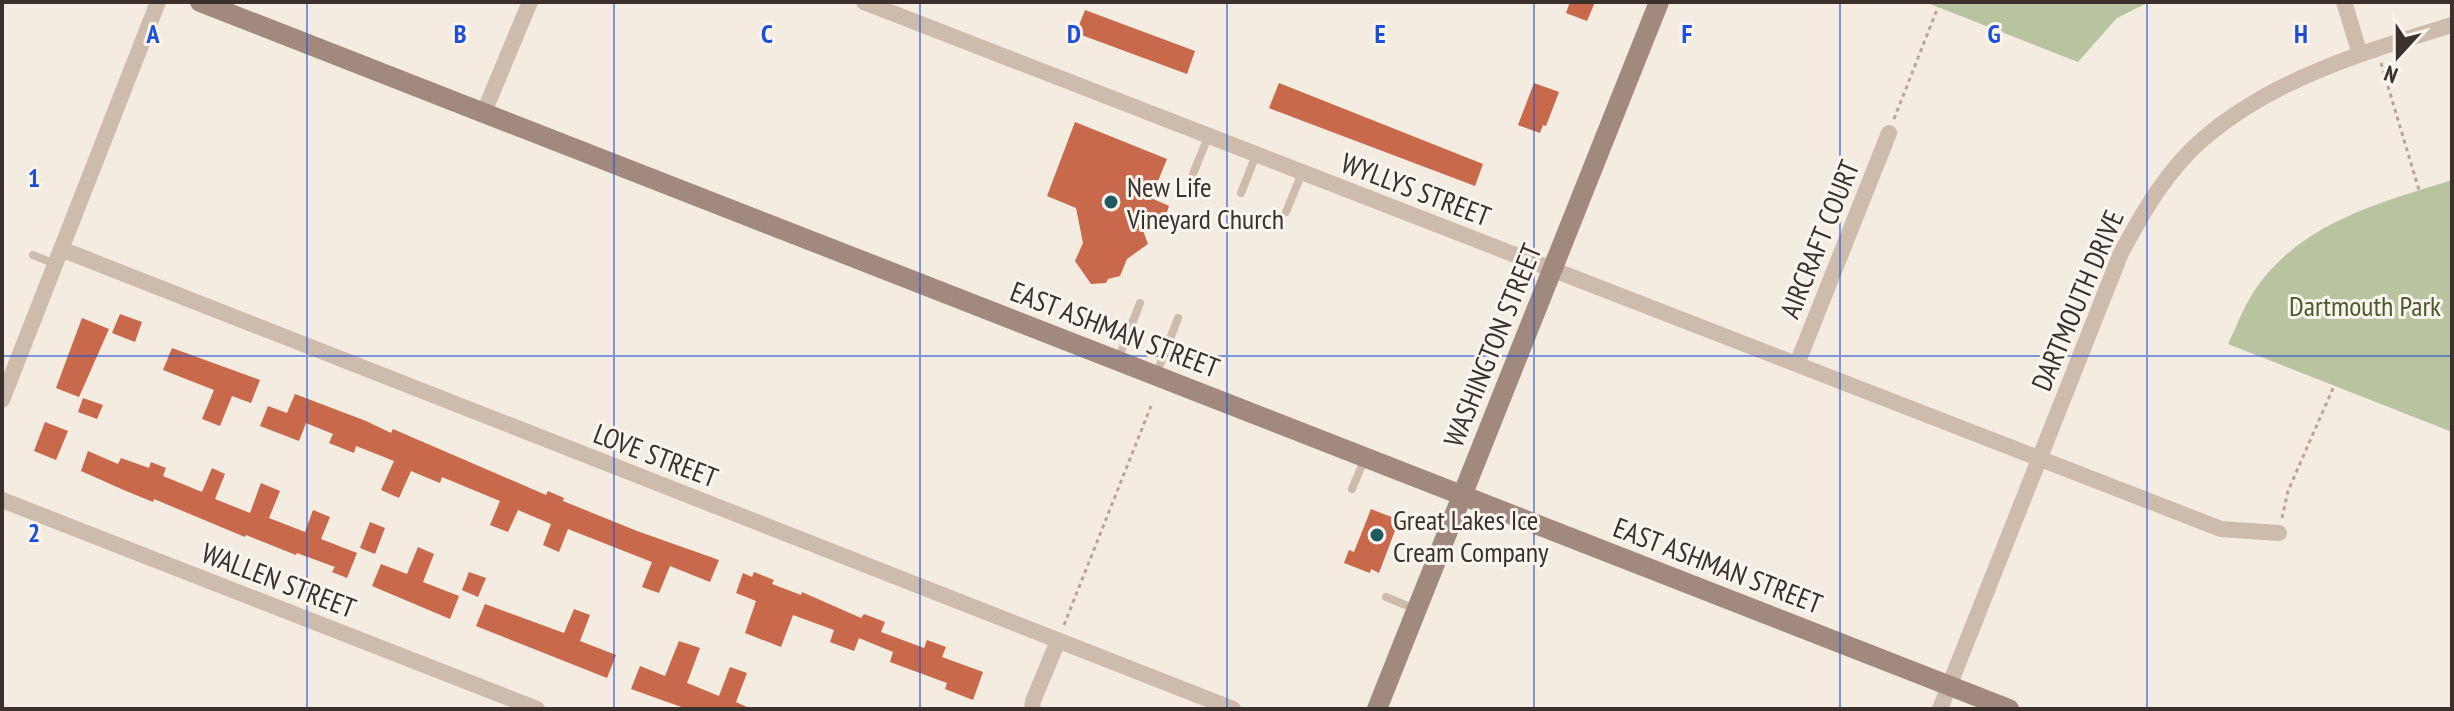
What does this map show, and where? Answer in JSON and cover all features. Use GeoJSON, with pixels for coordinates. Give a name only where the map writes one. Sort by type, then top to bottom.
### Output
{"type":"FeatureCollection","features":[{"type":"Feature","properties":{"kind":"street"},"geometry":{"type":"LineString","coordinates":[[2,400],[158,2]]}},
{"type":"Feature","properties":{"kind":"street","name":"EAST ASHMAN STREET"},"geometry":{"type":"LineString","coordinates":[[200,2],[2009,709]]}},
{"type":"Feature","properties":{"kind":"street"},"geometry":{"type":"LineString","coordinates":[[484,112],[530,2]]}},
{"type":"Feature","properties":{"kind":"street","name":"WYLLYS STREET"},"geometry":{"type":"LineString","coordinates":[[864,2],[2221,529],[2279,533]]}},
{"type":"Feature","properties":{"kind":"street","name":"WASHINGTON STREET"},"geometry":{"type":"LineString","coordinates":[[1377,709],[1659,2]]}},
{"type":"Feature","properties":{"kind":"street"},"geometry":{"type":"LineString","coordinates":[[2344,2],[2368,51]]}},
{"type":"Feature","properties":{"kind":"street","name":"DARTMOUTH DRIVE"},"geometry":{"type":"LineString","coordinates":[[1940,709],[2121,253],[2145,208],[2171,172],[2202,140],[2291,81],[2368,51],[2452,25]]}},
{"type":"Feature","properties":{"kind":"street","name":"AIRCRAFT COURT"},"geometry":{"type":"LineString","coordinates":[[1797,364],[1889,133]]}},
{"type":"Feature","properties":{"kind":"street","name":"LOVE STREET"},"geometry":{"type":"LineString","coordinates":[[58,256],[1233,709]]}},
{"type":"Feature","properties":{"kind":"street","name":"WALLEN STREET"},"geometry":{"type":"LineString","coordinates":[[2,500],[537,709]]}},
{"type":"Feature","properties":{"kind":"street"},"geometry":{"type":"LineString","coordinates":[[1032,709],[1058,641]]}},
{"type":"Feature","properties":{"kind":"lane"},"geometry":{"type":"LineString","coordinates":[[1193,174],[1208,137]]}},
{"type":"Feature","properties":{"kind":"lane"},"geometry":{"type":"LineString","coordinates":[[1241,193],[1256,155]]}},
{"type":"Feature","properties":{"kind":"lane"},"geometry":{"type":"LineString","coordinates":[[1286,212],[1302,173]]}},
{"type":"Feature","properties":{"kind":"lane"},"geometry":{"type":"LineString","coordinates":[[33,255],[58,256]]}},
{"type":"Feature","properties":{"kind":"lane"},"geometry":{"type":"LineString","coordinates":[[1118,360],[1140,303]]}},
{"type":"Feature","properties":{"kind":"lane"},"geometry":{"type":"LineString","coordinates":[[1156,375],[1178,318]]}},
{"type":"Feature","properties":{"kind":"lane"},"geometry":{"type":"LineString","coordinates":[[1352,489],[1365,457]]}},
{"type":"Feature","properties":{"kind":"lane"},"geometry":{"type":"LineString","coordinates":[[1386,597],[1416,609]]}},
{"type":"Feature","properties":{"kind":"path"},"geometry":{"type":"LineString","coordinates":[[1889,133],[1938,7]]}},
{"type":"Feature","properties":{"kind":"path"},"geometry":{"type":"LineString","coordinates":[[2368,51],[2419,190]]}},
{"type":"Feature","properties":{"kind":"path"},"geometry":{"type":"LineString","coordinates":[[2279,533],[2288,491],[2334,386]]}},
{"type":"Feature","properties":{"kind":"path"},"geometry":{"type":"LineString","coordinates":[[1058,641],[1151,406]]}},
{"type":"Feature","properties":{"kind":"green space"},"geometry":{"type":"Polygon","coordinates":[[[1925,2],[2149,2],[2117,18],[2078,62],[1925,2]]]}},
{"type":"Feature","properties":{"kind":"green space","name":"Dartmouth Park"},"geometry":{"type":"Polygon","coordinates":[[[2452,180],[2452,432],[2228,344],[2259,284],[2299,244],[2322,229],[2373,206],[2452,180]]]}},
{"type":"Feature","properties":{"kind":"building"},"geometry":{"type":"Polygon","coordinates":[[[1570,2],[1595,2],[1587,21],[1566,13],[1570,2]]]}},
{"type":"Feature","properties":{"kind":"building"},"geometry":{"type":"Polygon","coordinates":[[[1085,10],[1195,51],[1187,74],[1076,33],[1085,10]]]}},
{"type":"Feature","properties":{"kind":"building"},"geometry":{"type":"Polygon","coordinates":[[[1279,83],[1483,164],[1475,186],[1269,108],[1279,83]]]}},
{"type":"Feature","properties":{"kind":"building"},"geometry":{"type":"Polygon","coordinates":[[[1534,83],[1559,92],[1546,126],[1543,125],[1540,133],[1518,125],[1534,83]]]}},
{"type":"Feature","properties":{"kind":"building","name":"New Life Vineyard Church"},"geometry":{"type":"Polygon","coordinates":[[[1075,122],[1167,159],[1151,198],[1169,206],[1162,226],[1139,220],[1148,244],[1127,259],[1120,276],[1108,279],[1106,283],[1091,284],[1075,261],[1083,243],[1076,208],[1047,196],[1075,122]]]}},
{"type":"Feature","properties":{"kind":"building"},"geometry":{"type":"Polygon","coordinates":[[[120,314],[142,322],[135,342],[112,333],[120,314]]]}},
{"type":"Feature","properties":{"kind":"building"},"geometry":{"type":"Polygon","coordinates":[[[82,318],[109,329],[79,397],[56,388],[82,318]]]}},
{"type":"Feature","properties":{"kind":"building"},"geometry":{"type":"Polygon","coordinates":[[[172,348],[260,380],[251,403],[232,396],[220,426],[202,419],[214,390],[163,370],[172,348]]]}},
{"type":"Feature","properties":{"kind":"building"},"geometry":{"type":"Polygon","coordinates":[[[295,394],[391,433],[393,429],[546,495],[548,491],[564,498],[563,501],[637,531],[719,560],[710,582],[670,566],[659,593],[642,587],[652,562],[568,529],[559,552],[543,545],[551,524],[518,510],[508,532],[490,525],[500,501],[442,477],[440,483],[411,471],[399,498],[381,490],[394,461],[356,446],[354,453],[329,443],[333,434],[306,423],[299,441],[260,426],[268,406],[287,413],[295,394]]]}},
{"type":"Feature","properties":{"kind":"building"},"geometry":{"type":"Polygon","coordinates":[[[83,398],[103,405],[97,419],[78,412],[83,398]]]}},
{"type":"Feature","properties":{"kind":"building"},"geometry":{"type":"Polygon","coordinates":[[[45,422],[68,431],[56,460],[34,451],[45,422]]]}},
{"type":"Feature","properties":{"kind":"building"},"geometry":{"type":"Polygon","coordinates":[[[88,451],[118,464],[121,458],[149,468],[151,462],[166,468],[163,476],[202,492],[212,468],[225,474],[215,499],[250,513],[261,483],[280,491],[269,518],[305,532],[313,510],[330,517],[321,539],[357,553],[347,578],[332,572],[335,567],[245,537],[81,471],[88,451]]]}},
{"type":"Feature","properties":{"kind":"building","name":"Great Lakes Ice Cream Company"},"geometry":{"type":"Polygon","coordinates":[[[1371,509],[1399,520],[1379,573],[1371,569],[1370,573],[1344,563],[1349,550],[1354,552],[1371,509]]]}},
{"type":"Feature","properties":{"kind":"building"},"geometry":{"type":"Polygon","coordinates":[[[370,522],[385,528],[375,554],[360,548],[370,522]]]}},
{"type":"Feature","properties":{"kind":"building"},"geometry":{"type":"Polygon","coordinates":[[[418,547],[434,554],[423,582],[459,596],[450,619],[372,586],[381,564],[407,574],[418,547]]]}},
{"type":"Feature","properties":{"kind":"building"},"geometry":{"type":"Polygon","coordinates":[[[469,572],[486,578],[478,597],[462,590],[469,572]]]}},
{"type":"Feature","properties":{"kind":"building"},"geometry":{"type":"Polygon","coordinates":[[[754,572],[774,580],[772,584],[801,595],[802,592],[861,618],[864,614],[885,622],[881,632],[924,648],[927,640],[946,647],[942,657],[983,672],[973,700],[945,689],[947,683],[890,662],[893,652],[859,638],[854,651],[830,642],[834,630],[793,615],[781,647],[745,633],[756,601],[736,593],[743,573],[752,577],[754,572]]]}},
{"type":"Feature","properties":{"kind":"building"},"geometry":{"type":"Polygon","coordinates":[[[485,604],[564,633],[574,609],[590,615],[580,641],[616,655],[607,678],[476,626],[485,604]]]}},
{"type":"Feature","properties":{"kind":"building"},"geometry":{"type":"Polygon","coordinates":[[[679,641],[700,648],[687,683],[719,696],[730,667],[747,673],[736,702],[751,709],[687,709],[631,689],[640,666],[665,676],[679,641]]]}},
{"type":"Feature","properties":{"kind":"place","name":"New Life Vineyard Church"},"geometry":{"type":"Point","coordinates":[1111,202]}},
{"type":"Feature","properties":{"kind":"place","name":"Great Lakes Ice Cream Company"},"geometry":{"type":"Point","coordinates":[1377,535]}}]}
